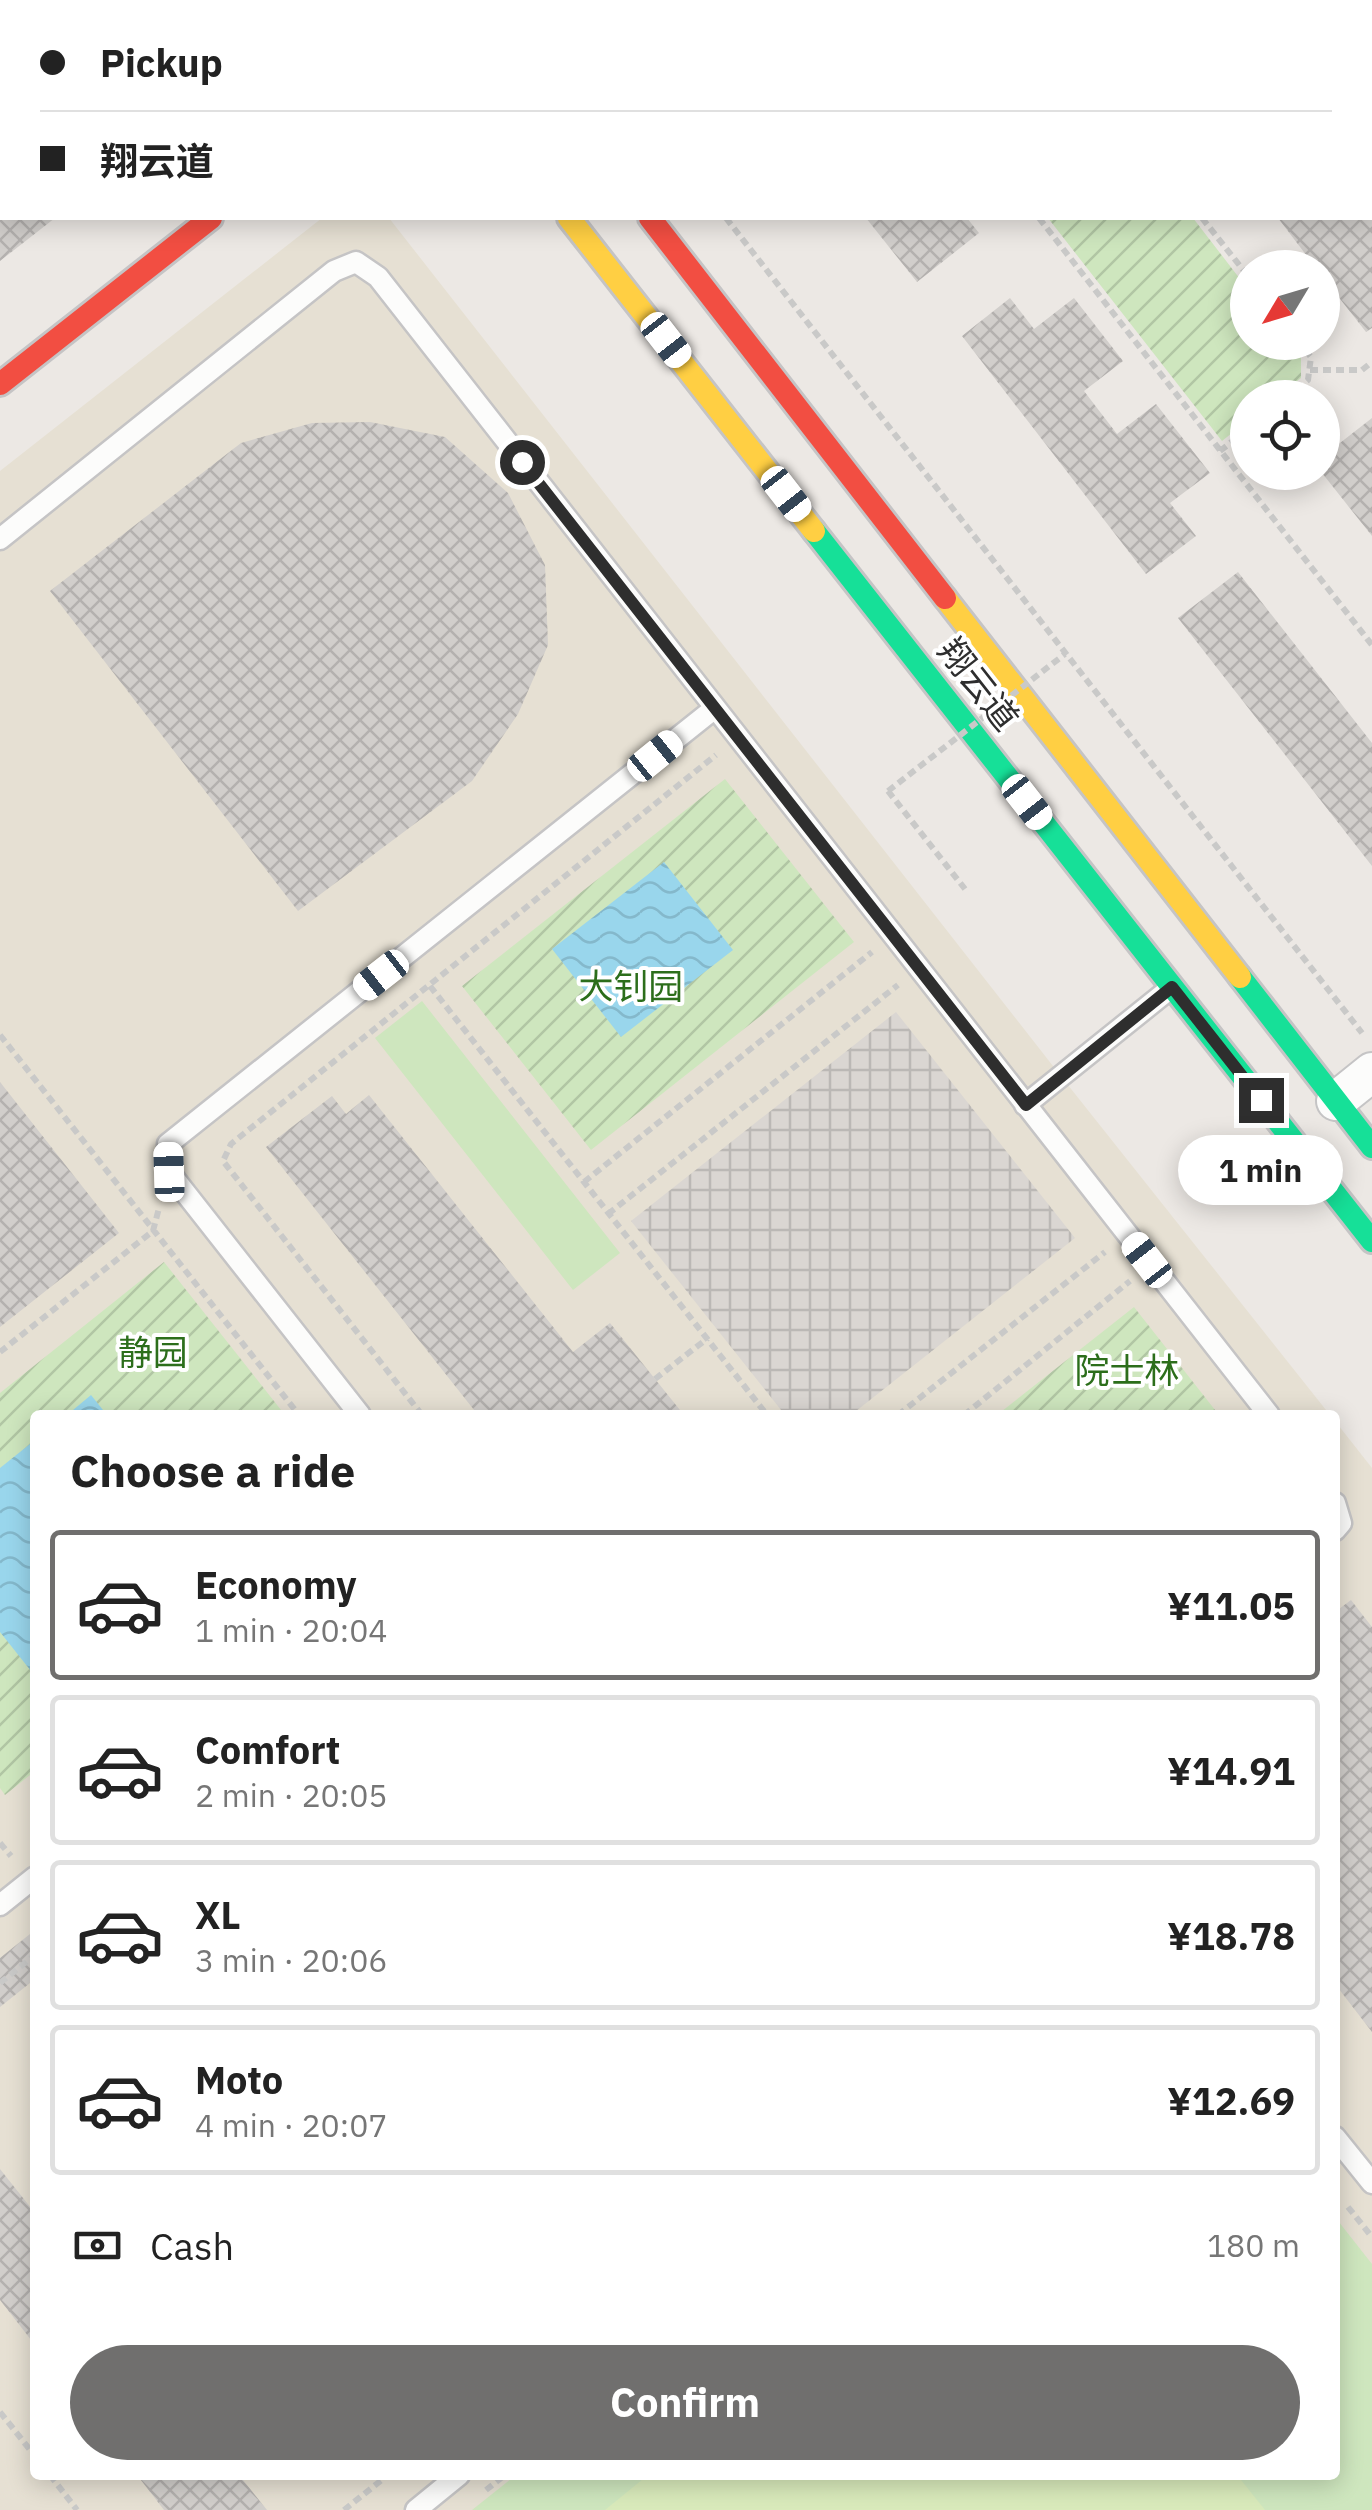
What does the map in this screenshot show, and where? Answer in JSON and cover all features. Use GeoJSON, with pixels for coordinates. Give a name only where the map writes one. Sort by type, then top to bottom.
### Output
{"type":"FeatureCollection","features":[{"type":"Feature","properties":{"kind":"main road"},"geometry":{"type":"LineString","coordinates":[[0,384],[208,220]]}},
{"type":"Feature","properties":{"kind":"main road","name":"翔云道"},"geometry":{"type":"LineString","coordinates":[[571,220],[1372,1241]]}},
{"type":"Feature","properties":{"kind":"main road","name":"翔云道"},"geometry":{"type":"LineString","coordinates":[[652,220],[1372,1147]]}},
{"type":"Feature","properties":{"kind":"street"},"geometry":{"type":"LineString","coordinates":[[1336,1100],[1372,1072]]}},
{"type":"Feature","properties":{"kind":"lane"},"geometry":{"type":"LineString","coordinates":[[0,539],[334,271],[356,262],[378,277],[1265,1410]]}},
{"type":"Feature","properties":{"kind":"lane"},"geometry":{"type":"LineString","coordinates":[[356,1410],[169,1172],[168,1144],[716,708]]}},
{"type":"Feature","properties":{"kind":"lane"},"geometry":{"type":"LineString","coordinates":[[1026,1105],[1172,987]]}},
{"type":"Feature","properties":{"kind":"lane"},"geometry":{"type":"LineString","coordinates":[[0,1905],[30,1881]]}},
{"type":"Feature","properties":{"kind":"lane"},"geometry":{"type":"LineString","coordinates":[[1340,2143],[1372,2183]]}},
{"type":"Feature","properties":{"kind":"lane"},"geometry":{"type":"LineString","coordinates":[[416,2510],[453,2480]]}},
{"type":"Feature","properties":{"kind":"path"},"geometry":{"type":"LineString","coordinates":[[728,220],[1372,1046]]}},
{"type":"Feature","properties":{"kind":"path"},"geometry":{"type":"LineString","coordinates":[[1041,220],[1372,646]]}},
{"type":"Feature","properties":{"kind":"path"},"geometry":{"type":"LineString","coordinates":[[1204,220],[1230,253]]}},
{"type":"Feature","properties":{"kind":"path"},"geometry":{"type":"LineString","coordinates":[[1308,380],[1310,360]]}},
{"type":"Feature","properties":{"kind":"path"},"geometry":{"type":"LineString","coordinates":[[1310,370],[1362,370],[1372,362]]}},
{"type":"Feature","properties":{"kind":"path"},"geometry":{"type":"LineString","coordinates":[[1220,450],[1230,442]]}},
{"type":"Feature","properties":{"kind":"path"},"geometry":{"type":"LineString","coordinates":[[965,889],[888,791],[1065,654],[1142,749]]}},
{"type":"Feature","properties":{"kind":"path"},"geometry":{"type":"LineString","coordinates":[[418,1410],[223,1162],[231,1144],[717,754]]}},
{"type":"Feature","properties":{"kind":"path"},"geometry":{"type":"LineString","coordinates":[[584,1182],[873,950],[882,962]]}},
{"type":"Feature","properties":{"kind":"path"},"geometry":{"type":"LineString","coordinates":[[608,1214],[900,984],[891,973]]}},
{"type":"Feature","properties":{"kind":"path"},"geometry":{"type":"LineString","coordinates":[[430,986],[763,1410]]}},
{"type":"Feature","properties":{"kind":"path"},"geometry":{"type":"LineString","coordinates":[[0,1035],[295,1410]]}},
{"type":"Feature","properties":{"kind":"path"},"geometry":{"type":"LineString","coordinates":[[0,1352],[153,1231],[169,1172]]}},
{"type":"Feature","properties":{"kind":"path"},"geometry":{"type":"LineString","coordinates":[[904,1410],[1109,1248]]}},
{"type":"Feature","properties":{"kind":"path"},"geometry":{"type":"LineString","coordinates":[[970,1410],[1133,1279]]}},
{"type":"Feature","properties":{"kind":"path"},"geometry":{"type":"LineString","coordinates":[[655,1379],[708,1338]]}},
{"type":"Feature","properties":{"kind":"path"},"geometry":{"type":"LineString","coordinates":[[0,1983],[30,1959]]}},
{"type":"Feature","properties":{"kind":"path"},"geometry":{"type":"LineString","coordinates":[[1347,2206],[1372,2236]]}},
{"type":"Feature","properties":{"kind":"path"},"geometry":{"type":"LineString","coordinates":[[0,2412],[30,2450]]}},
{"type":"Feature","properties":{"kind":"path"},"geometry":{"type":"LineString","coordinates":[[54,2480],[77,2510]]}},
{"type":"Feature","properties":{"kind":"path"},"geometry":{"type":"LineString","coordinates":[[344,2510],[381,2480]]}},
{"type":"Feature","properties":{"kind":"shaded area"},"geometry":{"type":"Polygon","coordinates":[[[319,220],[391,220],[1326,1410],[30,1410],[30,2480],[1340,2480],[1340,1427],[1372,1468],[1372,2510],[0,2510],[0,471],[319,220]]]}},
{"type":"Feature","properties":{"kind":"shaded area"},"geometry":{"type":"Polygon","coordinates":[[[896,1012],[1075,1238],[857,1410],[781,1410],[631,1221],[896,1012]]]}},
{"type":"Feature","properties":{"kind":"green space"},"geometry":{"type":"Polygon","coordinates":[[[1050,220],[1195,220],[1230,266],[1230,360],[1301,360],[1298,380],[1230,380],[1230,435],[1222,441],[1050,220]]]}},
{"type":"Feature","properties":{"kind":"green space","name":"大钊园"},"geometry":{"type":"Polygon","coordinates":[[[725,779],[854,942],[591,1150],[462,986],[725,779]]]}},
{"type":"Feature","properties":{"kind":"green space"},"geometry":{"type":"Polygon","coordinates":[[[422,1001],[620,1253],[573,1290],[375,1038],[422,1001]]]}},
{"type":"Feature","properties":{"kind":"green space","name":"静园"},"geometry":{"type":"Polygon","coordinates":[[[164,1262],[281,1410],[30,1410],[30,1775],[5,1795],[0,1788],[0,1393],[164,1262]]]}},
{"type":"Feature","properties":{"kind":"green space","name":"院士林"},"geometry":{"type":"Polygon","coordinates":[[[1134,1307],[1215,1410],[1003,1410],[1134,1307]]]}},
{"type":"Feature","properties":{"kind":"green space"},"geometry":{"type":"Polygon","coordinates":[[[1340,2223],[1372,2264],[1372,2510],[472,2510],[510,2480],[1340,2480],[1340,2223]]]}},
{"type":"Feature","properties":{"kind":"green space"},"geometry":{"type":"Polygon","coordinates":[[[642,2480],[1241,2480],[1265,2510],[605,2510],[642,2480]]]}},
{"type":"Feature","properties":{"kind":"water"},"geometry":{"type":"Polygon","coordinates":[[[664,862],[733,950],[621,1037],[552,949],[664,862]]]}},
{"type":"Feature","properties":{"kind":"water"},"geometry":{"type":"Polygon","coordinates":[[[91,1395],[103,1410],[73,1410],[91,1395]]]}},
{"type":"Feature","properties":{"kind":"water"},"geometry":{"type":"Polygon","coordinates":[[[30,1444],[30,1670],[0,1632],[0,1468],[30,1444]]]}},
{"type":"Feature","properties":{"kind":"building"},"geometry":{"type":"Polygon","coordinates":[[[0,220],[52,220],[0,261],[0,220]]]}},
{"type":"Feature","properties":{"kind":"building"},"geometry":{"type":"Polygon","coordinates":[[[868,220],[969,220],[979,233],[917,282],[868,220]]]}},
{"type":"Feature","properties":{"kind":"building"},"geometry":{"type":"Polygon","coordinates":[[[1280,220],[1372,220],[1372,328],[1366,332],[1340,299],[1340,250],[1302,250],[1280,220]]]}},
{"type":"Feature","properties":{"kind":"building"},"geometry":{"type":"Polygon","coordinates":[[[1010,298],[1034,329],[1074,298],[1123,361],[1084,391],[1117,434],[1156,404],[1210,473],[1170,503],[1196,536],[1146,574],[962,336],[1010,298]]]}},
{"type":"Feature","properties":{"kind":"building"},"geometry":{"type":"Polygon","coordinates":[[[1372,418],[1372,536],[1335,490],[1340,490],[1340,443],[1372,418]]]}},
{"type":"Feature","properties":{"kind":"building"},"geometry":{"type":"Polygon","coordinates":[[[370,422],[445,437],[508,493],[545,565],[548,645],[518,714],[472,781],[298,911],[50,591],[241,443],[312,423],[370,422]]]}},
{"type":"Feature","properties":{"kind":"building"},"geometry":{"type":"Polygon","coordinates":[[[1238,572],[1372,743],[1372,866],[1178,618],[1238,572]]]}},
{"type":"Feature","properties":{"kind":"building"},"geometry":{"type":"Polygon","coordinates":[[[0,1082],[119,1233],[0,1327],[0,1082]]]}},
{"type":"Feature","properties":{"kind":"building"},"geometry":{"type":"Polygon","coordinates":[[[369,1095],[573,1352],[610,1323],[680,1410],[474,1410],[266,1147],[332,1096],[346,1114],[369,1095]]]}},
{"type":"Feature","properties":{"kind":"building"},"geometry":{"type":"Polygon","coordinates":[[[1351,1600],[1372,1627],[1372,2032],[1340,1990],[1340,1608],[1351,1600]]]}},
{"type":"Feature","properties":{"kind":"building"},"geometry":{"type":"Polygon","coordinates":[[[30,1934],[30,1983],[0,2007],[0,1958],[30,1934]]]}},
{"type":"Feature","properties":{"kind":"building"},"geometry":{"type":"Polygon","coordinates":[[[0,2169],[30,2207],[30,2339],[0,2300],[0,2169]]]}},
{"type":"Feature","properties":{"kind":"building"},"geometry":{"type":"Polygon","coordinates":[[[141,2480],[243,2480],[267,2510],[164,2510],[141,2480]]]}},
{"type":"Feature","properties":{"kind":"traffic: fast"},"geometry":{"type":"LineString","coordinates":[[814,531],[1372,1241]]}},
{"type":"Feature","properties":{"kind":"traffic: fast"},"geometry":{"type":"LineString","coordinates":[[1240,977],[1372,1147]]}},
{"type":"Feature","properties":{"kind":"traffic: slow"},"geometry":{"type":"LineString","coordinates":[[571,220],[814,531]]}},
{"type":"Feature","properties":{"kind":"traffic: slow"},"geometry":{"type":"LineString","coordinates":[[945,598],[1240,977]]}},
{"type":"Feature","properties":{"kind":"traffic: jam"},"geometry":{"type":"LineString","coordinates":[[0,384],[208,220]]}},
{"type":"Feature","properties":{"kind":"traffic: jam"},"geometry":{"type":"LineString","coordinates":[[652,220],[945,598]]}},
{"type":"Feature","properties":{"kind":"route"},"geometry":{"type":"LineString","coordinates":[[522,462],[1026,1105],[1172,987],[1261,1100]]}}]}
